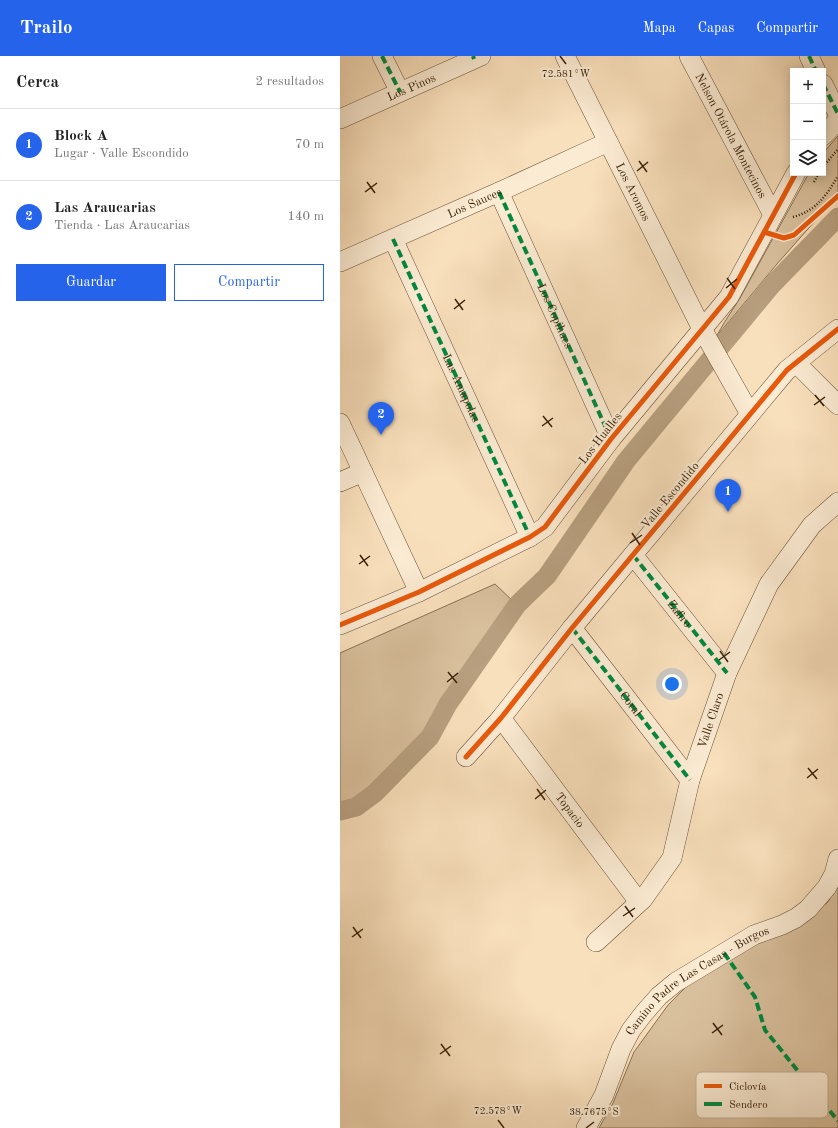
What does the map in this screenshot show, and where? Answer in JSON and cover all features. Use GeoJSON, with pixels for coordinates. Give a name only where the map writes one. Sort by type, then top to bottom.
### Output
{"type":"FeatureCollection","features":[{"type":"Feature","properties":{"kind":"street"},"geometry":{"type":"LineString","coordinates":[[382,56],[400,92]]}},
{"type":"Feature","properties":{"kind":"street","name":"Los Aromos"},"geometry":{"type":"LineString","coordinates":[[565,56],[702,328],[750,414]]}},
{"type":"Feature","properties":{"kind":"street","name":"Nelson Otárola Montecinos"},"geometry":{"type":"LineString","coordinates":[[690,56],[773,215]]}},
{"type":"Feature","properties":{"kind":"street"},"geometry":{"type":"LineString","coordinates":[[809,56],[815,68]]}},
{"type":"Feature","properties":{"kind":"street","name":"Los Pinos"},"geometry":{"type":"LineString","coordinates":[[340,119],[476,57]]}},
{"type":"Feature","properties":{"kind":"street"},"geometry":{"type":"LineString","coordinates":[[826,90],[838,114]]}},
{"type":"Feature","properties":{"kind":"street"},"geometry":{"type":"LineString","coordinates":[[826,133],[838,120]]}},
{"type":"Feature","properties":{"kind":"street","name":"Los Sauces"},"geometry":{"type":"LineString","coordinates":[[340,262],[608,142]]}},
{"type":"Feature","properties":{"kind":"street","name":"Los Hualles"},"geometry":{"type":"LineString","coordinates":[[340,625],[418,592],[530,537],[545,527],[611,439],[729,297],[794,176]]}},
{"type":"Feature","properties":{"kind":"street","name":"Los Copihues"},"geometry":{"type":"LineString","coordinates":[[499,192],[611,439]]}},
{"type":"Feature","properties":{"kind":"street","name":"Las Amapolas"},"geometry":{"type":"LineString","coordinates":[[393,239],[530,537]]}},
{"type":"Feature","properties":{"kind":"street","name":"Valle Escondido"},"geometry":{"type":"LineString","coordinates":[[466,757],[501,718],[572,628],[787,370],[838,329]]}},
{"type":"Feature","properties":{"kind":"street"},"geometry":{"type":"LineString","coordinates":[[796,363],[838,405]]}},
{"type":"Feature","properties":{"kind":"street"},"geometry":{"type":"LineString","coordinates":[[340,423],[418,592]]}},
{"type":"Feature","properties":{"kind":"street"},"geometry":{"type":"LineString","coordinates":[[340,482],[363,472]]}},
{"type":"Feature","properties":{"kind":"street","name":"Valle Claro"},"geometry":{"type":"LineString","coordinates":[[596,942],[639,902],[672,858],[690,780],[727,673],[769,584],[812,524],[838,502]]}},
{"type":"Feature","properties":{"kind":"street","name":"Zafiro"},"geometry":{"type":"LineString","coordinates":[[633,555],[727,673]]}},
{"type":"Feature","properties":{"kind":"street","name":"Coral"},"geometry":{"type":"LineString","coordinates":[[572,628],[690,780]]}},
{"type":"Feature","properties":{"kind":"street","name":"Topacio"},"geometry":{"type":"LineString","coordinates":[[501,718],[639,902]]}},
{"type":"Feature","properties":{"kind":"street","name":"Camino Padre Las Casas - Burgos"},"geometry":{"type":"LineString","coordinates":[[586,1128],[604,1095],[621,1049],[631,1030],[659,996],[676,982],[754,935],[782,925],[796,918],[808,909],[827,887],[834,874],[838,859]]}},
{"type":"Feature","properties":{"kind":"path"},"geometry":{"type":"LineString","coordinates":[[826,163],[838,149]]}},
{"type":"Feature","properties":{"kind":"path"},"geometry":{"type":"LineString","coordinates":[[773,215],[784,218],[806,213],[830,190],[838,176]]}},
{"type":"Feature","properties":{"kind":"shaded area"},"geometry":{"type":"Polygon","coordinates":[[[838,136],[838,195],[777,264],[716,337],[740,298],[807,176],[826,176],[826,150],[838,136]]]}},
{"type":"Feature","properties":{"kind":"shaded area"},"geometry":{"type":"Polygon","coordinates":[[[495,584],[517,605],[448,704],[430,737],[375,793],[356,807],[340,811],[340,653],[495,584]]]}},
{"type":"Feature","properties":{"kind":"shaded area"},"geometry":{"type":"Polygon","coordinates":[[[838,884],[838,1128],[599,1128],[613,1103],[634,1052],[668,1005],[687,986],[758,943],[793,930],[828,902],[838,884]]]}},
{"type":"Feature","properties":{"kind":"waterway"},"geometry":{"type":"LineString","coordinates":[[340,811],[356,807],[375,793],[430,737],[448,704],[517,605],[547,576],[626,461],[771,286],[838,217]]}},
{"type":"Feature","properties":{"kind":"marked path"},"geometry":{"type":"LineString","coordinates":[[382,56],[400,92]]}},
{"type":"Feature","properties":{"kind":"marked path"},"geometry":{"type":"LineString","coordinates":[[809,56],[815,68]]}},
{"type":"Feature","properties":{"kind":"marked path"},"geometry":{"type":"LineString","coordinates":[[826,90],[838,114]]}},
{"type":"Feature","properties":{"kind":"marked path"},"geometry":{"type":"LineString","coordinates":[[499,192],[611,439]]}},
{"type":"Feature","properties":{"kind":"marked path"},"geometry":{"type":"LineString","coordinates":[[393,239],[530,537]]}},
{"type":"Feature","properties":{"kind":"marked path"},"geometry":{"type":"LineString","coordinates":[[633,555],[727,673]]}},
{"type":"Feature","properties":{"kind":"marked path"},"geometry":{"type":"LineString","coordinates":[[572,628],[690,780]]}},
{"type":"Feature","properties":{"kind":"marked path"},"geometry":{"type":"LineString","coordinates":[[724,953],[755,997],[765,1030],[799,1072]]}},
{"type":"Feature","properties":{"kind":"marked path"},"geometry":{"type":"LineString","coordinates":[[828,1109],[838,1121]]}},
{"type":"Feature","properties":{"kind":"cycle path"},"geometry":{"type":"LineString","coordinates":[[340,625],[419,592],[530,537],[545,527],[611,439],[729,297],[794,176]]}},
{"type":"Feature","properties":{"kind":"cycle path"},"geometry":{"type":"LineString","coordinates":[[764,232],[784,238],[794,235],[838,196]]}},
{"type":"Feature","properties":{"kind":"cycle path"},"geometry":{"type":"LineString","coordinates":[[466,757],[501,718],[572,628],[787,370],[838,329]]}},
{"type":"Feature","properties":{"kind":"place","name":"Las Araucarias"},"geometry":{"type":"Point","coordinates":[381,435]}},
{"type":"Feature","properties":{"kind":"place","name":"Block A"},"geometry":{"type":"Point","coordinates":[728,512]}}]}
